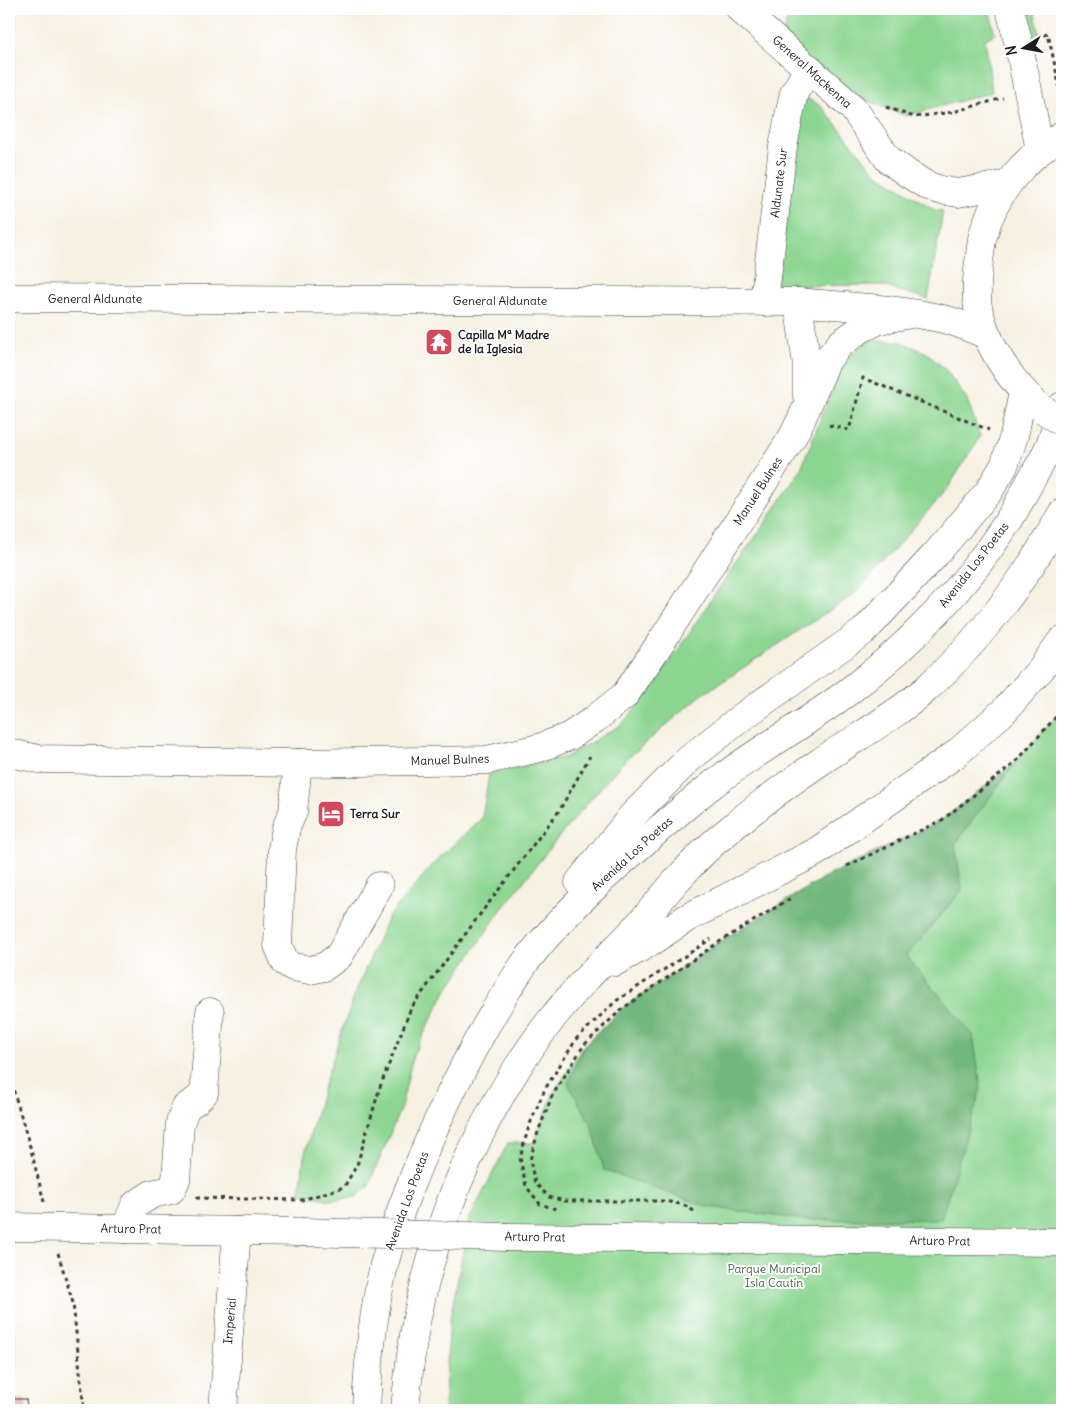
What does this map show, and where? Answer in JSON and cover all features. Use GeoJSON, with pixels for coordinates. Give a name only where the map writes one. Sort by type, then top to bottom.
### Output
{"type":"FeatureCollection","features":[{"type":"Feature","properties":{"kind":"main road","name":"General Mackenna"},"geometry":{"type":"LineString","coordinates":[[740,9],[853,108],[888,159],[926,185],[958,193],[1008,184]]}},
{"type":"Feature","properties":{"kind":"main road"},"geometry":{"type":"LineString","coordinates":[[1010,9],[1018,41],[1051,143],[1023,166],[995,204],[982,239],[977,277],[978,310],[997,356],[1023,392],[1056,412]]}},
{"type":"Feature","properties":{"kind":"main road","name":"Aldunate Sur"},"geometry":{"type":"LineString","coordinates":[[764,302],[783,147],[794,93],[809,68]]}},
{"type":"Feature","properties":{"kind":"main road","name":"General Aldunate"},"geometry":{"type":"LineString","coordinates":[[9,298],[798,302],[912,313],[952,322],[987,335]]}},
{"type":"Feature","properties":{"kind":"main road","name":"Manuel Bulnes"},"geometry":{"type":"LineString","coordinates":[[798,302],[807,365],[804,412]]}},
{"type":"Feature","properties":{"kind":"main road","name":"Manuel Bulnes"},"geometry":{"type":"LineString","coordinates":[[9,753],[39,759],[298,763],[487,760],[539,748],[570,736],[595,719],[625,694],[658,647],[792,438],[827,360],[841,343],[861,329],[879,320],[912,313]]}},
{"type":"Feature","properties":{"kind":"main road"},"geometry":{"type":"LineString","coordinates":[[526,962],[577,884],[632,816],[689,759],[742,717],[864,631],[936,554],[989,491],[1004,466],[1014,436],[1023,392]]}},
{"type":"Feature","properties":{"kind":"main road","name":"Avenida Los Poetas"},"geometry":{"type":"LineString","coordinates":[[366,1410],[374,1318],[384,1264],[402,1208],[422,1154],[446,1101],[497,1007],[526,962],[550,932],[604,877],[673,816],[722,778],[853,689],[892,657],[924,627],[954,595],[1006,525],[1050,444],[1056,412]]}},
{"type":"Feature","properties":{"kind":"main road"},"geometry":{"type":"LineString","coordinates":[[405,1410],[409,1367],[418,1313],[430,1261],[447,1209],[468,1158],[493,1110],[521,1063],[552,1019],[587,977],[640,924],[680,877],[727,831],[820,762],[877,726],[924,690],[963,652],[1028,571],[1062,512]]}},
{"type":"Feature","properties":{"kind":"main road"},"geometry":{"type":"LineString","coordinates":[[587,977],[644,946],[687,918],[816,852],[949,759],[1004,711],[1041,670],[1062,640]]}},
{"type":"Feature","properties":{"kind":"main road"},"geometry":{"type":"LineString","coordinates":[[298,763],[293,812],[286,828],[282,849],[278,945],[285,962],[293,967],[310,970],[324,967],[339,956],[379,886]]}},
{"type":"Feature","properties":{"kind":"main road"},"geometry":{"type":"LineString","coordinates":[[124,1229],[135,1205],[152,1194],[170,1190],[176,1180],[180,1123],[186,1107],[204,1093],[210,1012]]}},
{"type":"Feature","properties":{"kind":"main road","name":"Arturo Prat"},"geometry":{"type":"LineString","coordinates":[[9,1227],[508,1237],[1062,1242]]}},
{"type":"Feature","properties":{"kind":"main road","name":"Imperial"},"geometry":{"type":"LineString","coordinates":[[223,1410],[237,1231]]}},
{"type":"Feature","properties":{"kind":"path"},"geometry":{"type":"LineString","coordinates":[[1018,41],[1048,34],[1062,98]]}},
{"type":"Feature","properties":{"kind":"path"},"geometry":{"type":"LineString","coordinates":[[882,106],[914,117],[953,112],[1002,99],[1006,94]]}},
{"type":"Feature","properties":{"kind":"path"},"geometry":{"type":"LineString","coordinates":[[804,412],[849,430],[863,378],[990,430]]}},
{"type":"Feature","properties":{"kind":"path"},"geometry":{"type":"LineString","coordinates":[[841,869],[942,820],[1016,763],[1062,710]]}},
{"type":"Feature","properties":{"kind":"path"},"geometry":{"type":"LineString","coordinates":[[192,1198],[302,1200],[344,1187],[357,1165],[380,1087],[412,1008],[481,913],[560,811],[592,753]]}},
{"type":"Feature","properties":{"kind":"path"},"geometry":{"type":"LineString","coordinates":[[684,1205],[665,1202],[565,1201],[549,1197],[535,1183],[530,1160],[538,1132],[552,1096],[584,1045],[622,1009],[716,944],[791,898]]}},
{"type":"Feature","properties":{"kind":"path"},"geometry":{"type":"LineString","coordinates":[[555,1209],[540,1204],[526,1186],[520,1158],[529,1126],[545,1089],[577,1038],[616,1001],[712,938]]}},
{"type":"Feature","properties":{"kind":"green space"},"geometry":{"type":"Polygon","coordinates":[[[790,9],[989,9],[995,34],[985,39],[992,92],[906,116],[872,102],[851,97],[779,49],[790,9]]]}},
{"type":"Feature","properties":{"kind":"green space"},"geometry":{"type":"Polygon","coordinates":[[[1020,9],[1034,9],[1040,37],[1028,39],[1020,9]]]}},
{"type":"Feature","properties":{"kind":"green space"},"geometry":{"type":"Polygon","coordinates":[[[808,99],[821,106],[876,173],[935,210],[943,211],[928,299],[880,285],[776,286],[799,102],[808,99]]]}},
{"type":"Feature","properties":{"kind":"green space"},"geometry":{"type":"Polygon","coordinates":[[[867,340],[901,342],[927,353],[947,371],[967,400],[980,436],[948,488],[856,593],[699,697],[620,765],[557,839],[501,910],[446,991],[413,1055],[401,1107],[368,1187],[356,1197],[331,1200],[300,1193],[304,1157],[324,1085],[354,996],[388,917],[436,861],[482,818],[489,774],[566,757],[622,724],[653,687],[800,471],[843,362],[867,340]]]}},
{"type":"Feature","properties":{"kind":"green space","name":"Parque Municipal Isla Cautín"},"geometry":{"type":"Polygon","coordinates":[[[1062,710],[1062,1410],[444,1410],[450,1319],[469,1220],[508,1143],[534,1143],[552,1096],[584,1045],[622,1009],[716,944],[825,877],[942,820],[1015,763],[1062,710]]]}},
{"type":"Feature","properties":{"kind":"green space"},"geometry":{"type":"Polygon","coordinates":[[[1015,763],[955,844],[962,890],[906,956],[973,1035],[981,1088],[941,1219],[805,1220],[708,1207],[604,1170],[592,1126],[568,1083],[584,1045],[622,1009],[716,944],[825,877],[942,820],[1015,763]]]}},
{"type":"Feature","properties":{"kind":"building"},"geometry":{"type":"Polygon","coordinates":[[[9,1399],[26,1399],[27,1410],[9,1410],[9,1399]]]}},
{"type":"Feature","properties":{"kind":"place","name":"Capilla Mª Madre de la Iglesia"},"geometry":{"type":"Point","coordinates":[439,342]}},
{"type":"Feature","properties":{"kind":"place","name":"Terra Sur"},"geometry":{"type":"Point","coordinates":[331,814]}}]}
